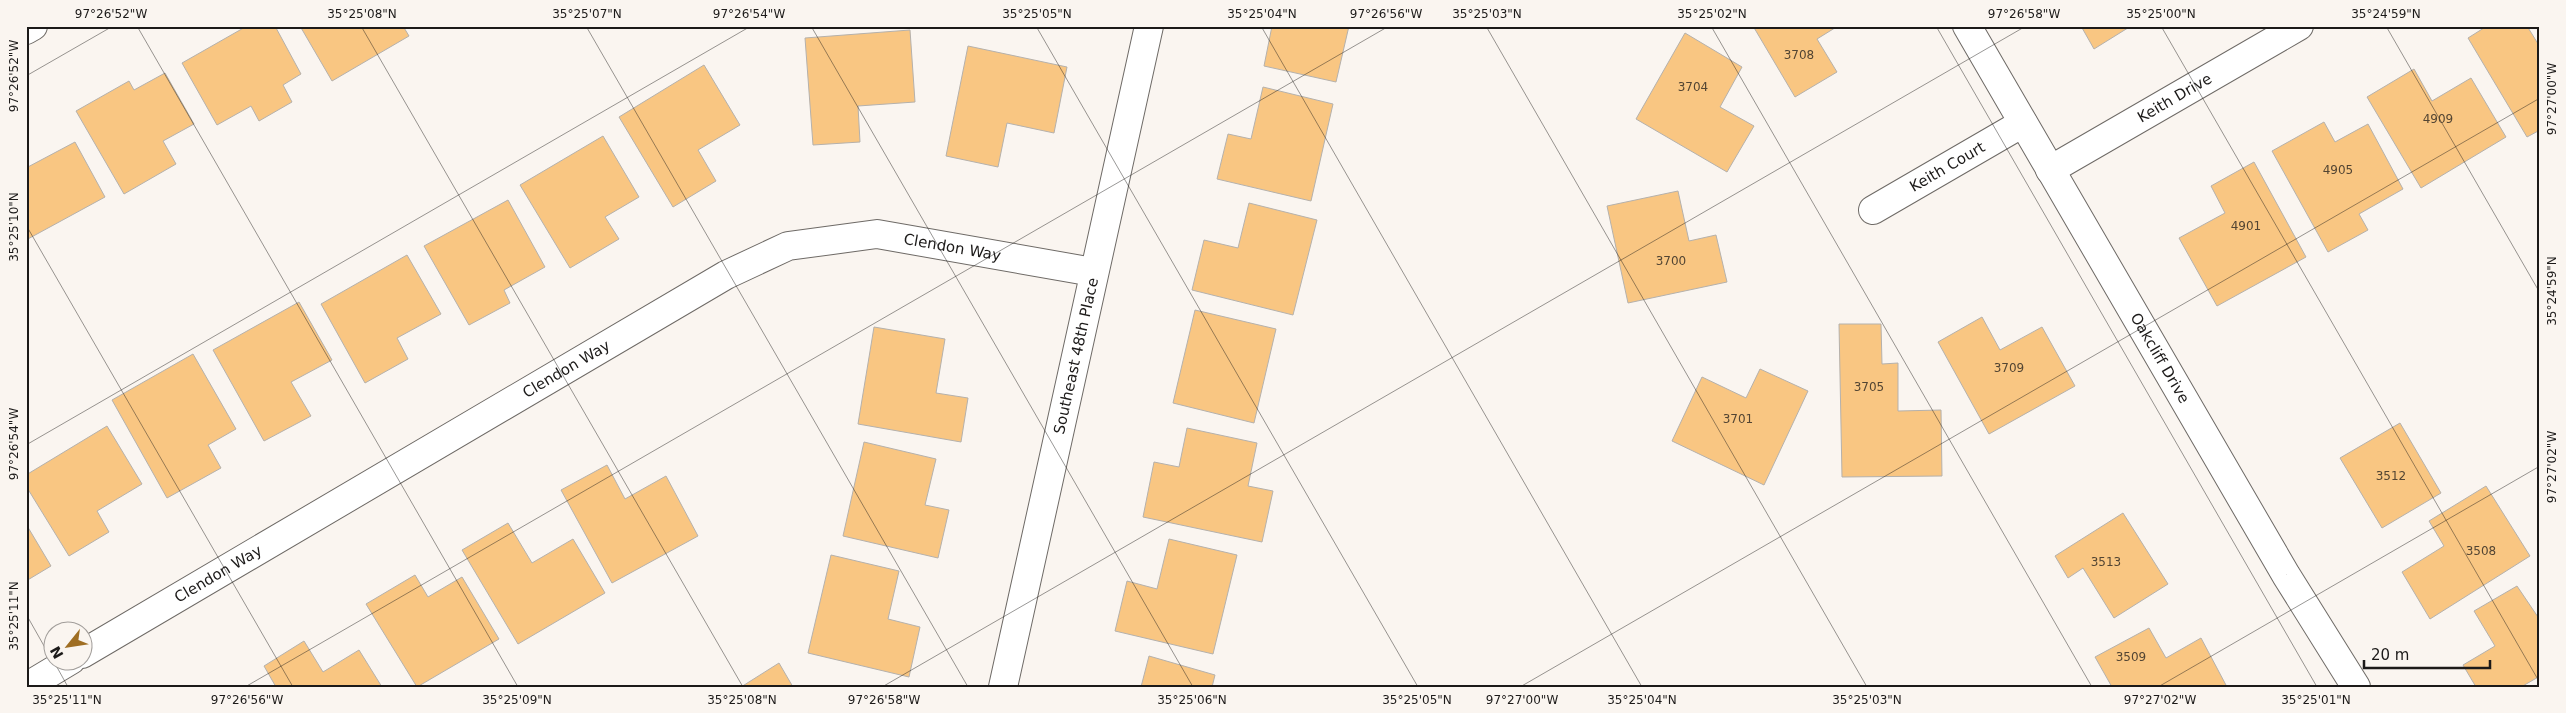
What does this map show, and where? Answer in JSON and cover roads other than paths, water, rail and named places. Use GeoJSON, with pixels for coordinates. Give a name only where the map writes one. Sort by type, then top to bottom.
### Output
{"type":"FeatureCollection","features":[{"type":"Feature","properties":{"kind":"street"},"geometry":{"type":"LineString","coordinates":[[26,30],[33,26]]}},
{"type":"Feature","properties":{"kind":"street","name":"Southeast 48th Place"},"geometry":{"type":"LineString","coordinates":[[1003,687],[1093,272],[1149,26]]}},
{"type":"Feature","properties":{"kind":"street","name":"Oakcliff Drive"},"geometry":{"type":"LineString","coordinates":[[1968,26],[2286,575],[2356,687]]}},
{"type":"Feature","properties":{"kind":"street","name":"Keith Drive"},"geometry":{"type":"LineString","coordinates":[[2050,170],[2298,26]]}},
{"type":"Feature","properties":{"kind":"street","name":"Keith Court"},"geometry":{"type":"LineString","coordinates":[[1873,210],[2023,123]]}},
{"type":"Feature","properties":{"kind":"street","name":"Clendon Way"},"geometry":{"type":"LineString","coordinates":[[92,648],[726,276],[788,246],[877,234],[1093,272]]}},
{"type":"Feature","properties":{"kind":"street"},"geometry":{"type":"LineString","coordinates":[[26,687],[54,670]]}}]}
